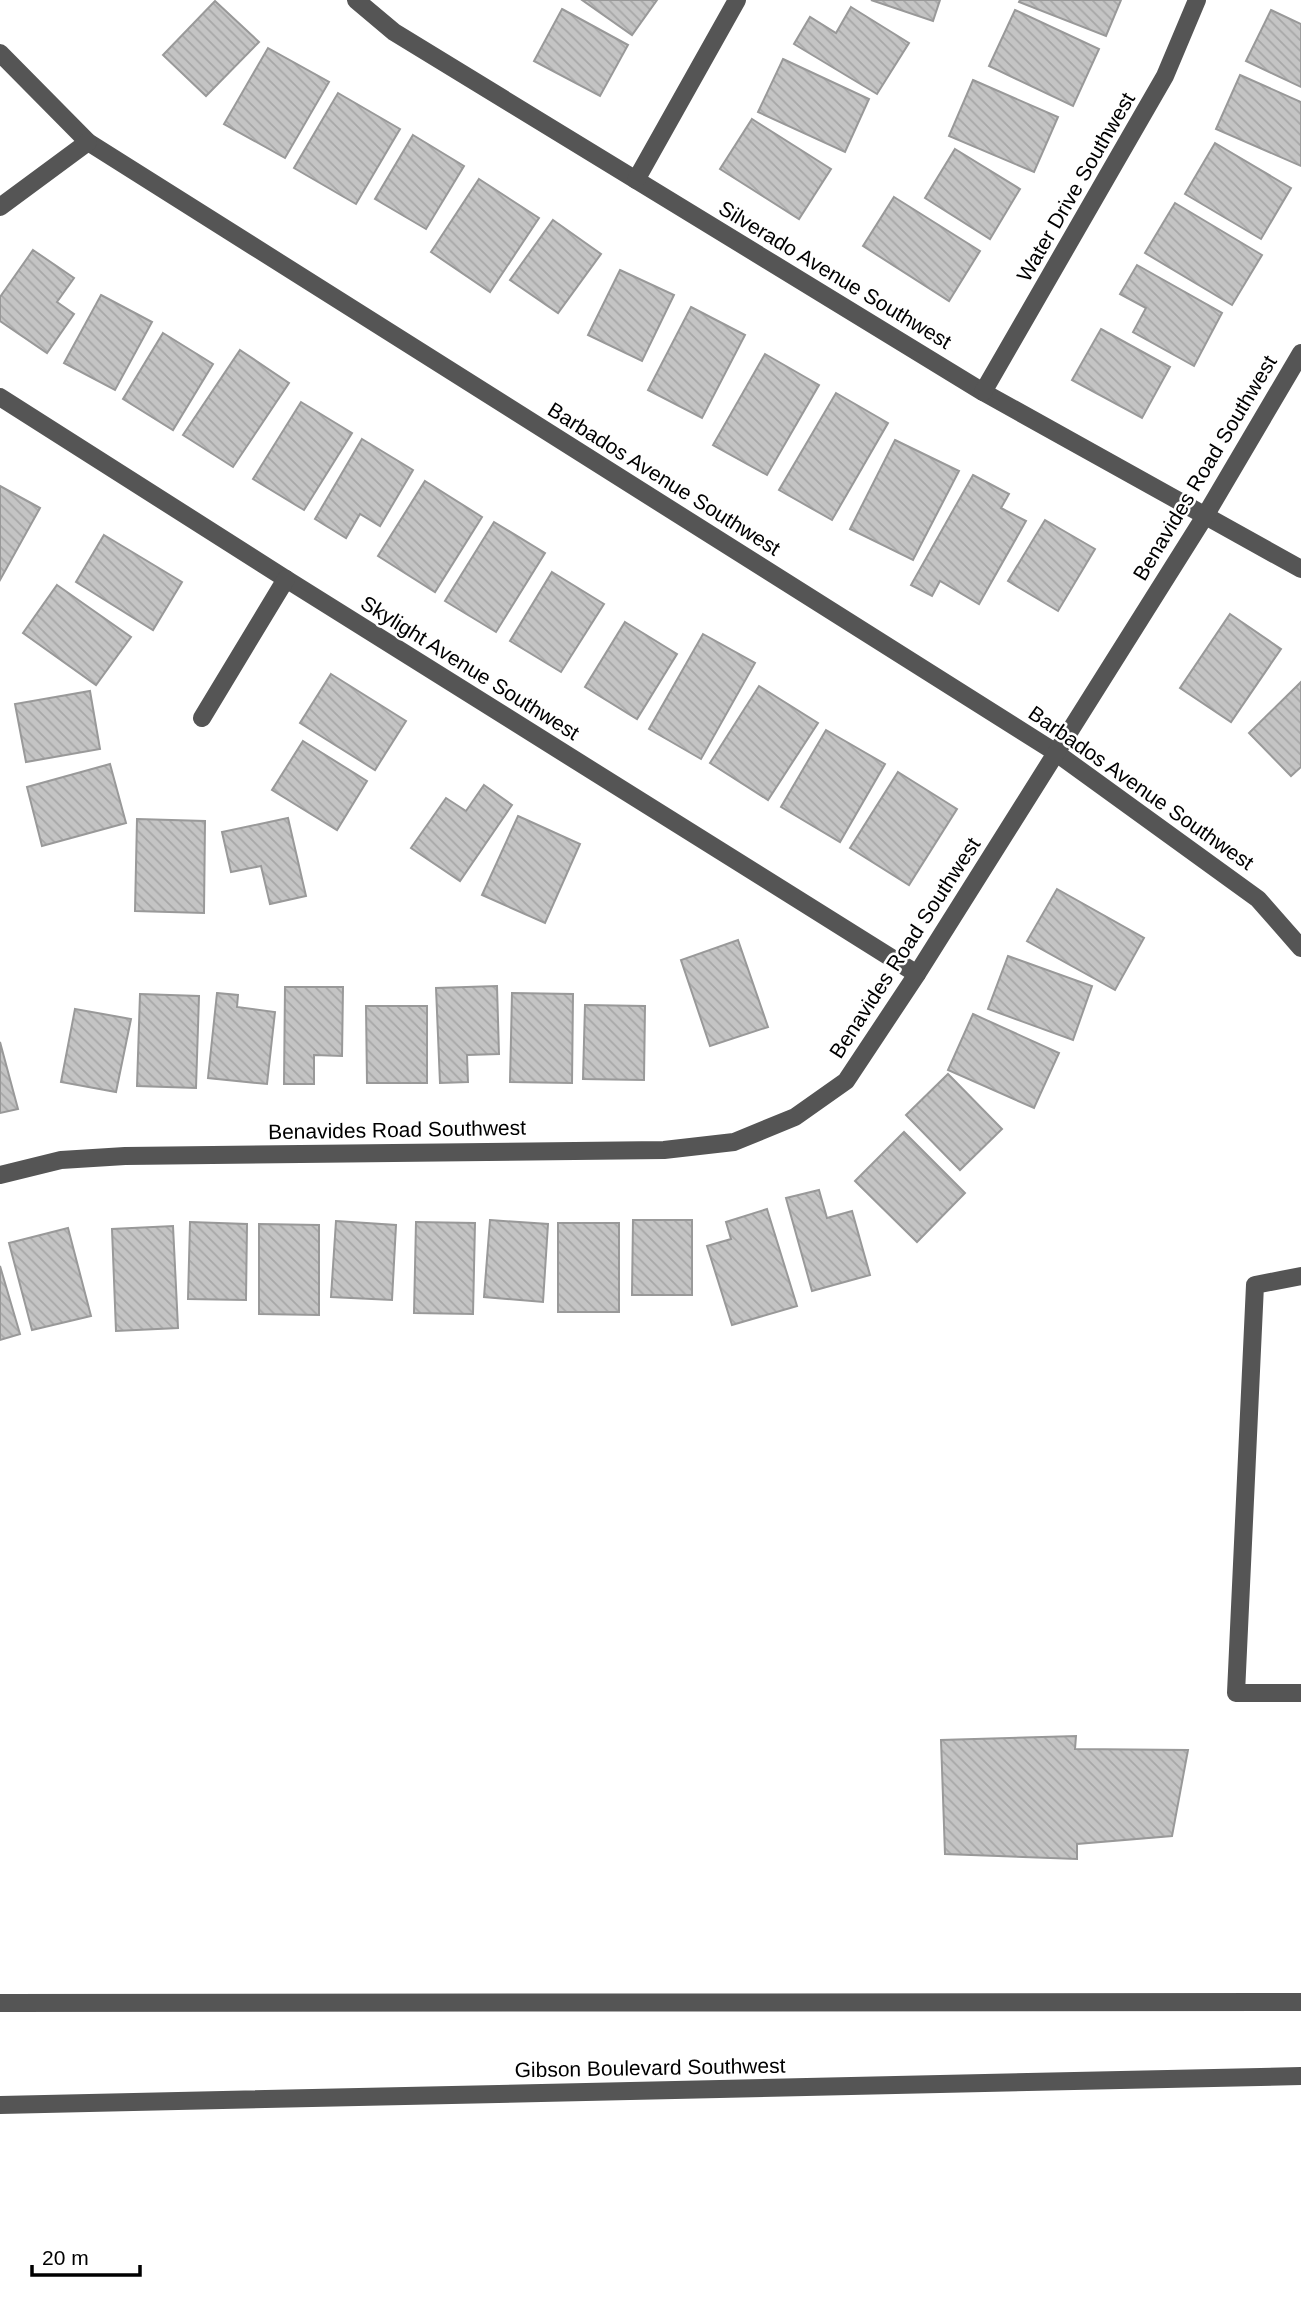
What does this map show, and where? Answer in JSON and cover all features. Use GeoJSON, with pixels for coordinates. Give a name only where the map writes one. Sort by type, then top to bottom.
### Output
{"type":"FeatureCollection","features":[{"type":"Feature","properties":{"kind":"street","name":"Silverado Avenue Southwest"},"geometry":{"type":"LineString","coordinates":[[356,0],[394,32],[984,393],[1301,569]]}},
{"type":"Feature","properties":{"kind":"street"},"geometry":{"type":"LineString","coordinates":[[636,180],[737,0]]}},
{"type":"Feature","properties":{"kind":"street","name":"Water Drive Southwest"},"geometry":{"type":"LineString","coordinates":[[984,393],[1166,76],[1197,0]]}},
{"type":"Feature","properties":{"kind":"street","name":"Barbados Avenue Southwest"},"geometry":{"type":"LineString","coordinates":[[0,53],[88,142],[1055,752],[1258,899],[1301,948]]}},
{"type":"Feature","properties":{"kind":"street"},"geometry":{"type":"LineString","coordinates":[[0,207],[88,142]]}},
{"type":"Feature","properties":{"kind":"street","name":"Benavides Road Southwest"},"geometry":{"type":"LineString","coordinates":[[0,1175],[61,1160],[125,1156],[664,1150],[734,1142],[795,1117],[846,1081],[917,974],[1205,516],[1301,353]]}},
{"type":"Feature","properties":{"kind":"street","name":"Skylight Avenue Southwest"},"geometry":{"type":"LineString","coordinates":[[0,397],[917,974]]}},
{"type":"Feature","properties":{"kind":"street"},"geometry":{"type":"LineString","coordinates":[[202,718],[286,579]]}},
{"type":"Feature","properties":{"kind":"street"},"geometry":{"type":"LineString","coordinates":[[1301,1276],[1255,1285],[1236,1693],[1301,1693]]}},
{"type":"Feature","properties":{"kind":"street"},"geometry":{"type":"LineString","coordinates":[[0,2003],[1301,2002]]}},
{"type":"Feature","properties":{"kind":"street","name":"Gibson Boulevard Southwest"},"geometry":{"type":"LineString","coordinates":[[0,2105],[1301,2077]]}},
{"type":"Feature","properties":{"kind":"building"},"geometry":{"type":"Polygon","coordinates":[[[582,0],[657,0],[632,35],[582,0]]]}},
{"type":"Feature","properties":{"kind":"building"},"geometry":{"type":"Polygon","coordinates":[[[871,0],[940,0],[933,21],[871,0]]]}},
{"type":"Feature","properties":{"kind":"building"},"geometry":{"type":"Polygon","coordinates":[[[1121,0],[1106,36],[1019,2],[1121,0]]]}},
{"type":"Feature","properties":{"kind":"building"},"geometry":{"type":"Polygon","coordinates":[[[215,1],[259,42],[206,96],[163,55],[215,1]]]}},
{"type":"Feature","properties":{"kind":"building"},"geometry":{"type":"Polygon","coordinates":[[[851,7],[909,43],[877,94],[794,44],[810,17],[836,33],[851,7]]]}},
{"type":"Feature","properties":{"kind":"building"},"geometry":{"type":"Polygon","coordinates":[[[562,9],[628,45],[600,96],[534,61],[562,9]]]}},
{"type":"Feature","properties":{"kind":"building"},"geometry":{"type":"Polygon","coordinates":[[[1015,10],[1099,49],[1073,106],[989,66],[1015,10]]]}},
{"type":"Feature","properties":{"kind":"building"},"geometry":{"type":"Polygon","coordinates":[[[1271,10],[1301,24],[1301,87],[1246,61],[1271,10]]]}},
{"type":"Feature","properties":{"kind":"building"},"geometry":{"type":"Polygon","coordinates":[[[268,48],[329,82],[285,158],[224,124],[268,48]]]}},
{"type":"Feature","properties":{"kind":"building"},"geometry":{"type":"Polygon","coordinates":[[[783,59],[869,99],[845,152],[758,112],[783,59]]]}},
{"type":"Feature","properties":{"kind":"building"},"geometry":{"type":"Polygon","coordinates":[[[1240,75],[1301,102],[1301,166],[1216,129],[1240,75]]]}},
{"type":"Feature","properties":{"kind":"building"},"geometry":{"type":"Polygon","coordinates":[[[973,80],[1058,117],[1034,172],[949,136],[973,80]]]}},
{"type":"Feature","properties":{"kind":"building"},"geometry":{"type":"Polygon","coordinates":[[[338,93],[400,129],[356,204],[294,168],[338,93]]]}},
{"type":"Feature","properties":{"kind":"building"},"geometry":{"type":"Polygon","coordinates":[[[752,119],[831,169],[799,219],[720,169],[752,119]]]}},
{"type":"Feature","properties":{"kind":"building"},"geometry":{"type":"Polygon","coordinates":[[[413,135],[464,166],[426,229],[375,199],[413,135]]]}},
{"type":"Feature","properties":{"kind":"building"},"geometry":{"type":"Polygon","coordinates":[[[1215,143],[1291,188],[1261,239],[1185,194],[1215,143]]]}},
{"type":"Feature","properties":{"kind":"building"},"geometry":{"type":"Polygon","coordinates":[[[955,149],[1020,189],[990,239],[925,198],[955,149]]]}},
{"type":"Feature","properties":{"kind":"building"},"geometry":{"type":"Polygon","coordinates":[[[479,179],[539,218],[490,292],[431,252],[479,179]]]}},
{"type":"Feature","properties":{"kind":"building"},"geometry":{"type":"Polygon","coordinates":[[[894,197],[980,251],[949,301],[863,246],[894,197]]]}},
{"type":"Feature","properties":{"kind":"building"},"geometry":{"type":"Polygon","coordinates":[[[1175,203],[1262,255],[1232,305],[1145,253],[1175,203]]]}},
{"type":"Feature","properties":{"kind":"building"},"geometry":{"type":"Polygon","coordinates":[[[553,220],[601,254],[558,313],[510,280],[553,220]]]}},
{"type":"Feature","properties":{"kind":"building"},"geometry":{"type":"Polygon","coordinates":[[[33,250],[74,278],[57,302],[74,314],[47,353],[0,321],[0,297],[33,250]]]}},
{"type":"Feature","properties":{"kind":"building"},"geometry":{"type":"Polygon","coordinates":[[[1137,265],[1222,313],[1194,366],[1133,332],[1146,308],[1120,294],[1137,265]]]}},
{"type":"Feature","properties":{"kind":"building"},"geometry":{"type":"Polygon","coordinates":[[[620,270],[674,295],[642,361],[588,335],[620,270]]]}},
{"type":"Feature","properties":{"kind":"building"},"geometry":{"type":"Polygon","coordinates":[[[101,295],[152,322],[115,390],[64,363],[101,295]]]}},
{"type":"Feature","properties":{"kind":"building"},"geometry":{"type":"Polygon","coordinates":[[[691,307],[745,335],[702,418],[648,390],[691,307]]]}},
{"type":"Feature","properties":{"kind":"building"},"geometry":{"type":"Polygon","coordinates":[[[1101,329],[1170,367],[1142,418],[1072,380],[1101,329]]]}},
{"type":"Feature","properties":{"kind":"building"},"geometry":{"type":"Polygon","coordinates":[[[163,333],[213,364],[173,430],[123,399],[163,333]]]}},
{"type":"Feature","properties":{"kind":"building"},"geometry":{"type":"Polygon","coordinates":[[[240,350],[289,383],[233,467],[183,435],[240,350]]]}},
{"type":"Feature","properties":{"kind":"building"},"geometry":{"type":"Polygon","coordinates":[[[765,354],[819,385],[767,475],[713,445],[765,354]]]}},
{"type":"Feature","properties":{"kind":"building"},"geometry":{"type":"Polygon","coordinates":[[[836,393],[888,423],[832,520],[779,490],[836,393]]]}},
{"type":"Feature","properties":{"kind":"building"},"geometry":{"type":"Polygon","coordinates":[[[301,402],[352,433],[304,510],[253,479],[301,402]]]}},
{"type":"Feature","properties":{"kind":"building"},"geometry":{"type":"Polygon","coordinates":[[[362,439],[413,470],[380,526],[360,514],[346,538],[315,519],[362,439]]]}},
{"type":"Feature","properties":{"kind":"building"},"geometry":{"type":"Polygon","coordinates":[[[895,440],[959,471],[913,560],[850,529],[895,440]]]}},
{"type":"Feature","properties":{"kind":"building"},"geometry":{"type":"Polygon","coordinates":[[[973,475],[1009,494],[1001,508],[1026,521],[979,604],[940,581],[932,596],[911,585],[973,475]]]}},
{"type":"Feature","properties":{"kind":"building"},"geometry":{"type":"Polygon","coordinates":[[[425,481],[482,517],[435,592],[378,556],[425,481]]]}},
{"type":"Feature","properties":{"kind":"building"},"geometry":{"type":"Polygon","coordinates":[[[0,486],[40,508],[0,580],[0,486]]]}},
{"type":"Feature","properties":{"kind":"building"},"geometry":{"type":"Polygon","coordinates":[[[1045,520],[1095,549],[1058,611],[1008,581],[1045,520]]]}},
{"type":"Feature","properties":{"kind":"building"},"geometry":{"type":"Polygon","coordinates":[[[494,522],[545,553],[496,632],[445,601],[494,522]]]}},
{"type":"Feature","properties":{"kind":"building"},"geometry":{"type":"Polygon","coordinates":[[[104,535],[182,582],[153,630],[76,582],[104,535]]]}},
{"type":"Feature","properties":{"kind":"building"},"geometry":{"type":"Polygon","coordinates":[[[552,572],[604,604],[561,672],[510,641],[552,572]]]}},
{"type":"Feature","properties":{"kind":"building"},"geometry":{"type":"Polygon","coordinates":[[[57,585],[131,637],[96,685],[23,633],[57,585]]]}},
{"type":"Feature","properties":{"kind":"building"},"geometry":{"type":"Polygon","coordinates":[[[1230,614],[1281,649],[1231,722],[1180,688],[1230,614]]]}},
{"type":"Feature","properties":{"kind":"building"},"geometry":{"type":"Polygon","coordinates":[[[625,622],[677,654],[637,719],[585,687],[625,622]]]}},
{"type":"Feature","properties":{"kind":"building"},"geometry":{"type":"Polygon","coordinates":[[[703,634],[755,663],[701,759],[649,729],[703,634]]]}},
{"type":"Feature","properties":{"kind":"building"},"geometry":{"type":"Polygon","coordinates":[[[331,674],[406,721],[375,770],[300,723],[331,674]]]}},
{"type":"Feature","properties":{"kind":"building"},"geometry":{"type":"Polygon","coordinates":[[[1301,682],[1301,767],[1291,776],[1249,733],[1301,682]]]}},
{"type":"Feature","properties":{"kind":"building"},"geometry":{"type":"Polygon","coordinates":[[[759,686],[818,723],[768,800],[710,763],[759,686]]]}},
{"type":"Feature","properties":{"kind":"building"},"geometry":{"type":"Polygon","coordinates":[[[90,691],[100,749],[26,762],[15,704],[90,691]]]}},
{"type":"Feature","properties":{"kind":"building"},"geometry":{"type":"Polygon","coordinates":[[[826,730],[885,764],[840,842],[781,807],[826,730]]]}},
{"type":"Feature","properties":{"kind":"building"},"geometry":{"type":"Polygon","coordinates":[[[303,741],[367,781],[337,830],[272,790],[303,741]]]}},
{"type":"Feature","properties":{"kind":"building"},"geometry":{"type":"Polygon","coordinates":[[[110,764],[126,823],[42,846],[27,787],[110,764]]]}},
{"type":"Feature","properties":{"kind":"building"},"geometry":{"type":"Polygon","coordinates":[[[898,772],[957,809],[909,885],[850,848],[898,772]]]}},
{"type":"Feature","properties":{"kind":"building"},"geometry":{"type":"Polygon","coordinates":[[[484,785],[512,805],[460,881],[411,848],[446,798],[466,811],[484,785]]]}},
{"type":"Feature","properties":{"kind":"building"},"geometry":{"type":"Polygon","coordinates":[[[518,816],[580,844],[545,923],[482,895],[518,816]]]}},
{"type":"Feature","properties":{"kind":"building"},"geometry":{"type":"Polygon","coordinates":[[[288,818],[306,896],[270,904],[261,866],[231,872],[222,832],[288,818]]]}},
{"type":"Feature","properties":{"kind":"building"},"geometry":{"type":"Polygon","coordinates":[[[137,819],[205,821],[204,913],[135,911],[137,819]]]}},
{"type":"Feature","properties":{"kind":"building"},"geometry":{"type":"Polygon","coordinates":[[[1057,889],[1144,938],[1115,990],[1027,941],[1057,889]]]}},
{"type":"Feature","properties":{"kind":"building"},"geometry":{"type":"Polygon","coordinates":[[[738,940],[768,1027],[710,1046],[681,960],[738,940]]]}},
{"type":"Feature","properties":{"kind":"building"},"geometry":{"type":"Polygon","coordinates":[[[1008,956],[1092,986],[1073,1040],[988,1009],[1008,956]]]}},
{"type":"Feature","properties":{"kind":"building"},"geometry":{"type":"Polygon","coordinates":[[[497,986],[499,1054],[467,1055],[468,1082],[440,1083],[436,988],[497,986]]]}},
{"type":"Feature","properties":{"kind":"building"},"geometry":{"type":"Polygon","coordinates":[[[285,987],[343,987],[342,1056],[314,1055],[314,1084],[284,1084],[285,987]]]}},
{"type":"Feature","properties":{"kind":"building"},"geometry":{"type":"Polygon","coordinates":[[[217,993],[238,995],[237,1007],[275,1012],[267,1084],[208,1078],[217,993]]]}},
{"type":"Feature","properties":{"kind":"building"},"geometry":{"type":"Polygon","coordinates":[[[512,993],[573,994],[572,1083],[510,1082],[512,993]]]}},
{"type":"Feature","properties":{"kind":"building"},"geometry":{"type":"Polygon","coordinates":[[[140,994],[199,996],[196,1088],[137,1086],[140,994]]]}},
{"type":"Feature","properties":{"kind":"building"},"geometry":{"type":"Polygon","coordinates":[[[585,1005],[645,1006],[644,1080],[583,1079],[585,1005]]]}},
{"type":"Feature","properties":{"kind":"building"},"geometry":{"type":"Polygon","coordinates":[[[366,1006],[427,1006],[427,1083],[367,1083],[366,1006]]]}},
{"type":"Feature","properties":{"kind":"building"},"geometry":{"type":"Polygon","coordinates":[[[75,1009],[131,1019],[116,1092],[61,1082],[75,1009]]]}},
{"type":"Feature","properties":{"kind":"building"},"geometry":{"type":"Polygon","coordinates":[[[973,1014],[1059,1053],[1034,1108],[948,1070],[973,1014]]]}},
{"type":"Feature","properties":{"kind":"building"},"geometry":{"type":"Polygon","coordinates":[[[0,1042],[18,1109],[0,1113],[0,1042]]]}},
{"type":"Feature","properties":{"kind":"building"},"geometry":{"type":"Polygon","coordinates":[[[948,1074],[1002,1129],[960,1170],[906,1115],[948,1074]]]}},
{"type":"Feature","properties":{"kind":"building"},"geometry":{"type":"Polygon","coordinates":[[[904,1132],[965,1193],[917,1242],[855,1181],[904,1132]]]}},
{"type":"Feature","properties":{"kind":"building"},"geometry":{"type":"Polygon","coordinates":[[[819,1190],[827,1218],[852,1211],[870,1275],[812,1291],[786,1198],[819,1190]]]}},
{"type":"Feature","properties":{"kind":"building"},"geometry":{"type":"Polygon","coordinates":[[[767,1209],[797,1306],[732,1325],[707,1246],[731,1239],[726,1222],[767,1209]]]}},
{"type":"Feature","properties":{"kind":"building"},"geometry":{"type":"Polygon","coordinates":[[[490,1220],[548,1224],[543,1302],[484,1297],[490,1220]]]}},
{"type":"Feature","properties":{"kind":"building"},"geometry":{"type":"Polygon","coordinates":[[[633,1220],[692,1220],[692,1295],[632,1295],[633,1220]]]}},
{"type":"Feature","properties":{"kind":"building"},"geometry":{"type":"Polygon","coordinates":[[[336,1221],[396,1225],[392,1300],[331,1297],[336,1221]]]}},
{"type":"Feature","properties":{"kind":"building"},"geometry":{"type":"Polygon","coordinates":[[[190,1222],[247,1224],[246,1300],[188,1299],[190,1222]]]}},
{"type":"Feature","properties":{"kind":"building"},"geometry":{"type":"Polygon","coordinates":[[[416,1222],[475,1223],[473,1314],[414,1313],[416,1222]]]}},
{"type":"Feature","properties":{"kind":"building"},"geometry":{"type":"Polygon","coordinates":[[[558,1223],[619,1223],[619,1312],[558,1312],[558,1223]]]}},
{"type":"Feature","properties":{"kind":"building"},"geometry":{"type":"Polygon","coordinates":[[[259,1224],[319,1225],[319,1315],[259,1314],[259,1224]]]}},
{"type":"Feature","properties":{"kind":"building"},"geometry":{"type":"Polygon","coordinates":[[[173,1226],[178,1328],[116,1331],[112,1229],[173,1226]]]}},
{"type":"Feature","properties":{"kind":"building"},"geometry":{"type":"Polygon","coordinates":[[[68,1228],[91,1316],[32,1330],[9,1243],[68,1228]]]}},
{"type":"Feature","properties":{"kind":"building"},"geometry":{"type":"Polygon","coordinates":[[[0,1266],[20,1334],[0,1340],[0,1266]]]}},
{"type":"Feature","properties":{"kind":"building"},"geometry":{"type":"Polygon","coordinates":[[[1076,1736],[1075,1749],[1188,1750],[1172,1836],[1077,1844],[1077,1859],[945,1854],[941,1740],[1076,1736]]]}}]}
